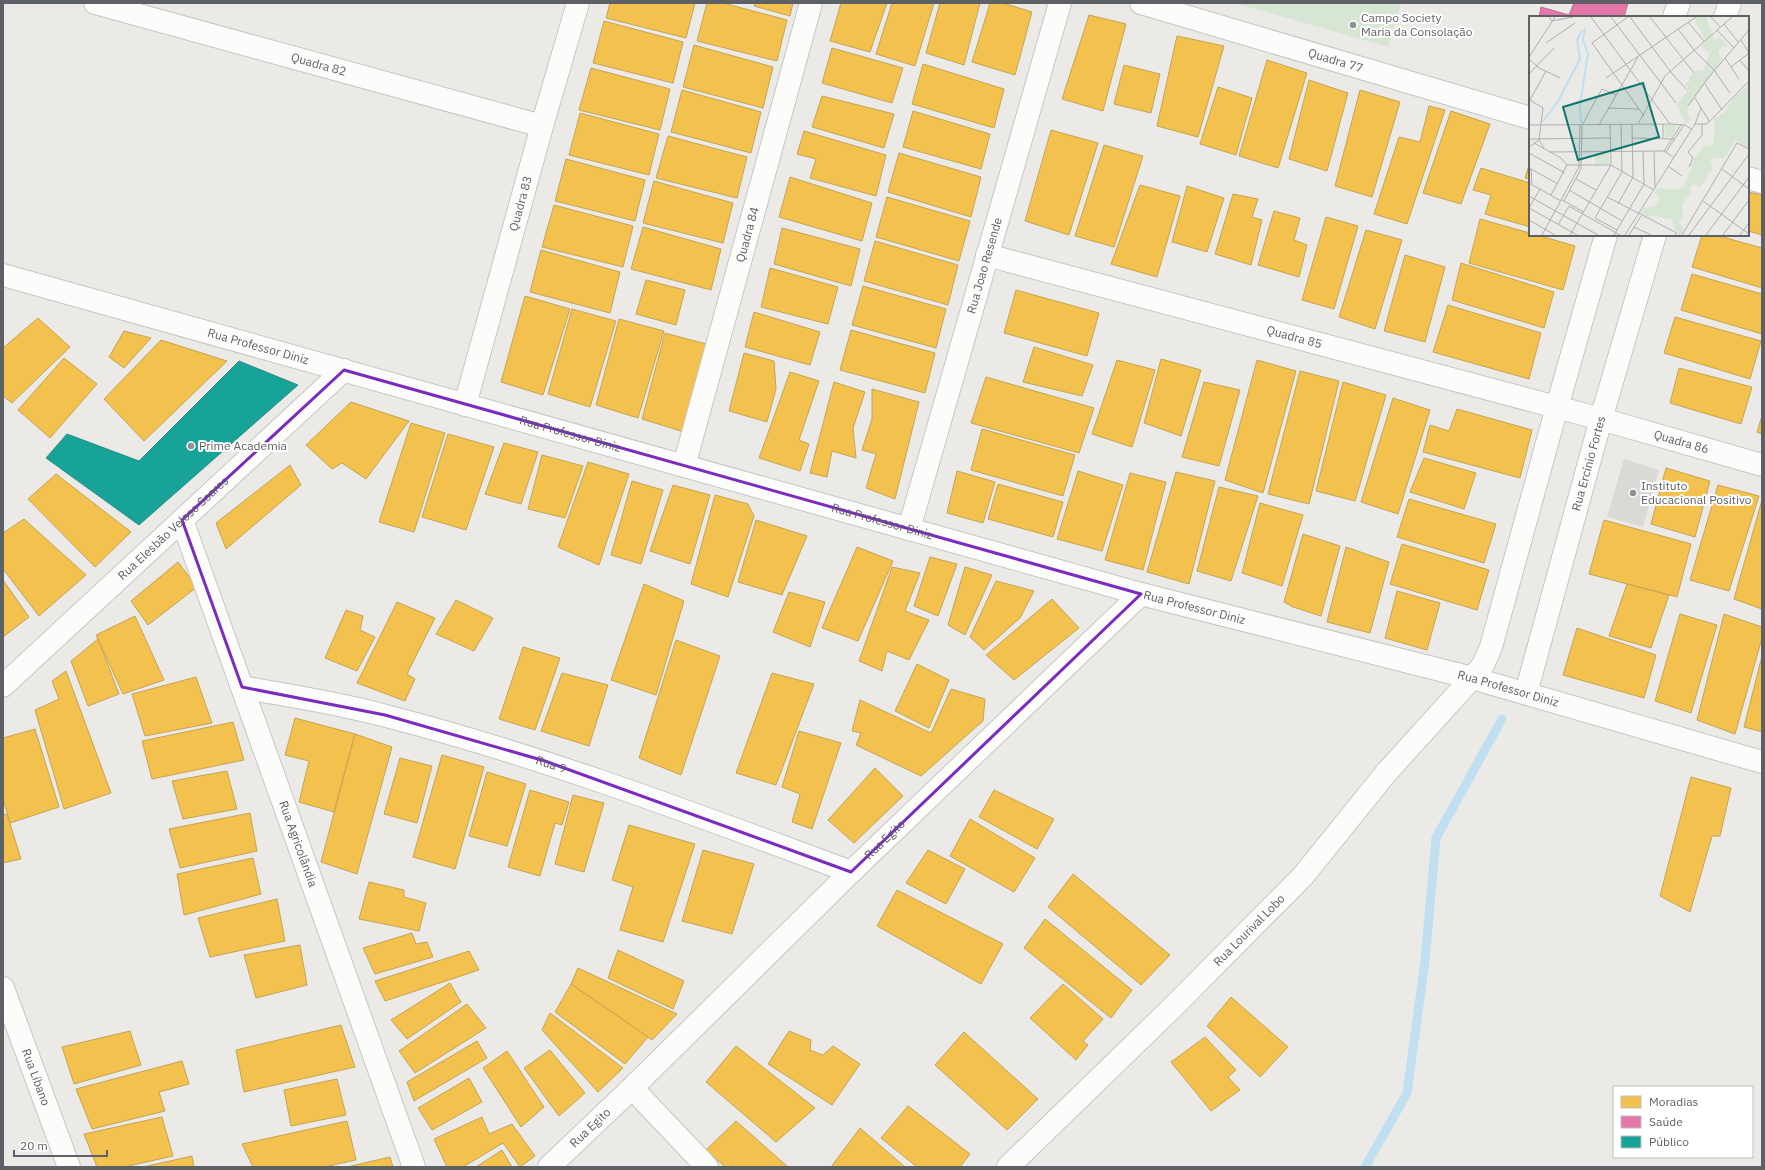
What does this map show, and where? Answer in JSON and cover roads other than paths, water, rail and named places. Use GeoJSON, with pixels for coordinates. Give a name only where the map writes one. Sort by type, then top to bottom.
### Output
{"type":"FeatureCollection","features":[{"type":"Feature","properties":{"kind":"street","name":"Quadra 82"},"geometry":{"type":"LineString","coordinates":[[95,3],[542,126]]}},
{"type":"Feature","properties":{"kind":"street","name":"Quadra 83"},"geometry":{"type":"LineString","coordinates":[[465,405],[542,126],[578,3]]}},
{"type":"Feature","properties":{"kind":"street","name":"Quadra 84"},"geometry":{"type":"LineString","coordinates":[[684,466],[811,3]]}},
{"type":"Feature","properties":{"kind":"street","name":"Rua Joao Resende"},"geometry":{"type":"LineString","coordinates":[[909,528],[1060,3]]}},
{"type":"Feature","properties":{"kind":"street","name":"Quadra 77"},"geometry":{"type":"LineString","coordinates":[[1142,3],[1529,118]]}},
{"type":"Feature","properties":{"kind":"street"},"geometry":{"type":"LineString","coordinates":[[1674,16],[1679,3]]}},
{"type":"Feature","properties":{"kind":"street"},"geometry":{"type":"LineString","coordinates":[[1725,16],[1730,3]]}},
{"type":"Feature","properties":{"kind":"street"},"geometry":{"type":"LineString","coordinates":[[1749,178],[1762,182]]}},
{"type":"Feature","properties":{"kind":"street"},"geometry":{"type":"LineString","coordinates":[[1472,678],[1483,665],[1491,647],[1556,407],[1606,236]]}},
{"type":"Feature","properties":{"kind":"street","name":"Rua Ercínio Fortes"},"geometry":{"type":"LineString","coordinates":[[1526,693],[1601,419],[1655,236]]}},
{"type":"Feature","properties":{"kind":"street","name":"Quadra 85"},"geometry":{"type":"LineString","coordinates":[[988,255],[1601,419]]}},
{"type":"Feature","properties":{"kind":"street","name":"Rua Professor Diniz"},"geometry":{"type":"LineString","coordinates":[[3,275],[1141,594],[1472,678],[1762,762]]}},
{"type":"Feature","properties":{"kind":"street","name":"Rua Elesbão Veloso Soares"},"geometry":{"type":"LineString","coordinates":[[3,686],[344,370]]}},
{"type":"Feature","properties":{"kind":"street","name":"Quadra 86"},"geometry":{"type":"LineString","coordinates":[[1601,419],[1762,465]]}},
{"type":"Feature","properties":{"kind":"street","name":"Rua Agricolândia"},"geometry":{"type":"LineString","coordinates":[[182,520],[414,1167]]}},
{"type":"Feature","properties":{"kind":"street","name":"Rua Egito"},"geometry":{"type":"LineString","coordinates":[[548,1167],[632,1088],[851,872],[1141,594]]}},
{"type":"Feature","properties":{"kind":"street","name":"Rua Lourival Lobo"},"geometry":{"type":"LineString","coordinates":[[1008,1167],[1172,1008],[1303,876],[1386,773],[1472,678]]}},
{"type":"Feature","properties":{"kind":"street","name":"Rua 9"},"geometry":{"type":"LineString","coordinates":[[242,686],[385,715],[546,761],[693,813],[851,872]]}},
{"type":"Feature","properties":{"kind":"street","name":"Rua Líbano"},"geometry":{"type":"LineString","coordinates":[[3,988],[68,1167]]}},
{"type":"Feature","properties":{"kind":"street"},"geometry":{"type":"LineString","coordinates":[[632,1088],[707,1167]]}},
{"type":"Feature","properties":{"kind":"waterway"},"geometry":{"type":"LineString","coordinates":[[1365,1167],[1407,1093],[1425,961],[1436,838],[1502,719]]}},
{"type":"Feature","properties":{"kind":"place","name":"Campo Society Maria da Consolação"},"geometry":{"type":"Point","coordinates":[1353,25]}},
{"type":"Feature","properties":{"kind":"place","name":"Prime Academia"},"geometry":{"type":"Point","coordinates":[191,446]}},
{"type":"Feature","properties":{"kind":"place","name":"Instituto Educacional Positivo"},"geometry":{"type":"Point","coordinates":[1633,493]}}]}
